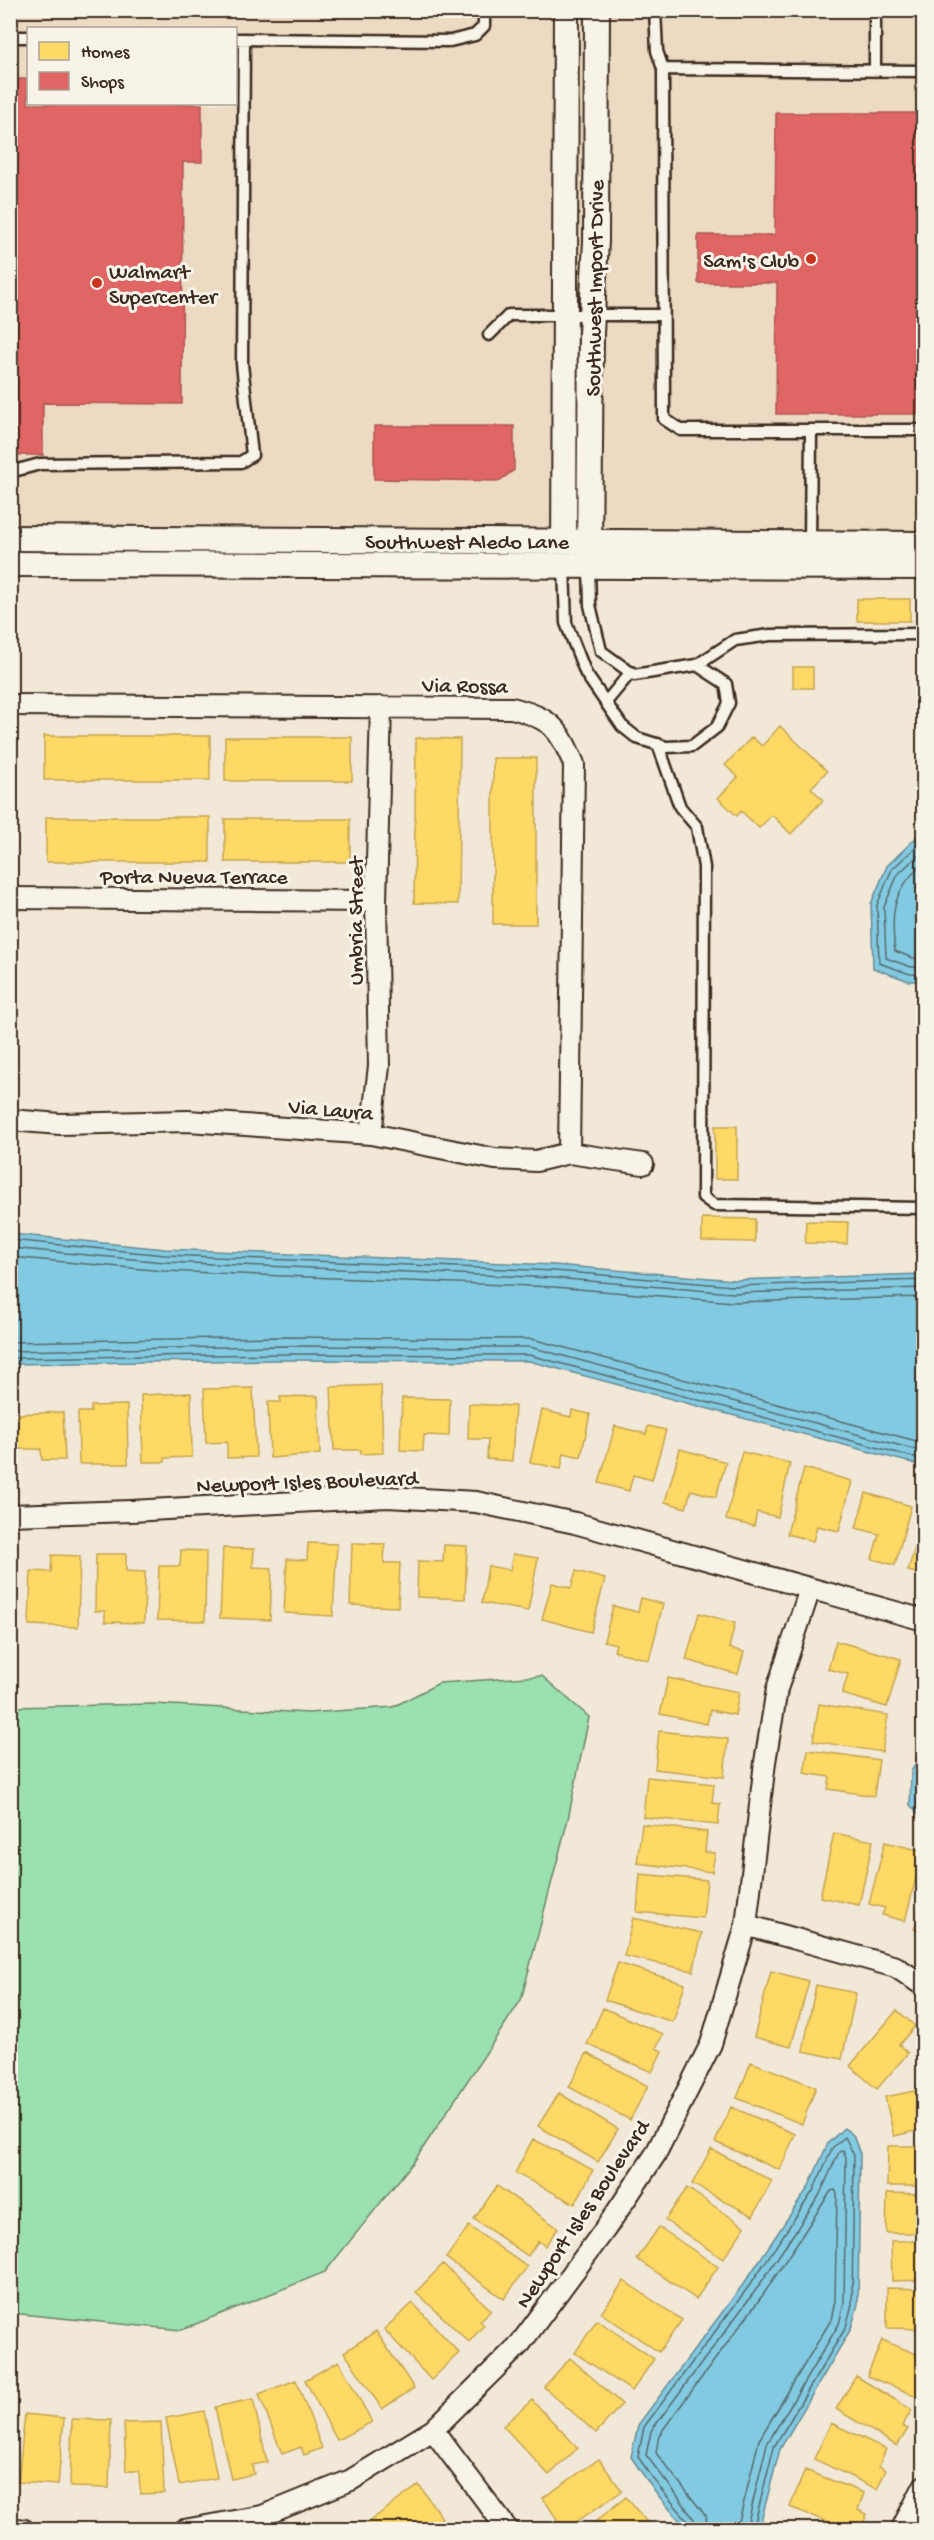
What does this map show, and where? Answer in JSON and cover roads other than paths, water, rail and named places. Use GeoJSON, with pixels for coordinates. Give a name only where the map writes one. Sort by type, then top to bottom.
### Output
{"type":"FeatureCollection","features":[{"type":"Feature","properties":{"kind":"street","name":"Southwest Import Drive"},"geometry":{"type":"LineString","coordinates":[[564,566],[566,10]]}},
{"type":"Feature","properties":{"kind":"street","name":"Southwest Import Drive"},"geometry":{"type":"LineString","coordinates":[[588,566],[591,315],[596,241],[597,10]]}},
{"type":"Feature","properties":{"kind":"street","name":"Southwest Aledo Lane"},"geometry":{"type":"LineString","coordinates":[[10,538],[588,541],[810,555],[924,567]]}},
{"type":"Feature","properties":{"kind":"street","name":"Southwest Aledo Lane"},"geometry":{"type":"LineString","coordinates":[[10,564],[588,566],[810,555],[924,544]]}},
{"type":"Feature","properties":{"kind":"street","name":"Via Rossa"},"geometry":{"type":"LineString","coordinates":[[10,705],[512,708],[539,716],[561,734],[574,764],[569,1153]]}},
{"type":"Feature","properties":{"kind":"street","name":"Umbria Street"},"geometry":{"type":"LineString","coordinates":[[371,1134],[379,1066],[376,901],[381,707]]}},
{"type":"Feature","properties":{"kind":"street","name":"Porta Nueva Terrace"},"geometry":{"type":"LineString","coordinates":[[10,898],[376,901]]}},
{"type":"Feature","properties":{"kind":"street","name":"Via Laura"},"geometry":{"type":"LineString","coordinates":[[10,1120],[60,1124],[188,1121],[371,1134],[495,1159],[536,1161],[569,1153],[643,1164]]}},
{"type":"Feature","properties":{"kind":"street","name":"Newport Isles Boulevard"},"geometry":{"type":"LineString","coordinates":[[10,1515],[120,1512],[387,1497],[477,1502],[575,1522],[924,1620]]}},
{"type":"Feature","properties":{"kind":"street","name":"Newport Isles Boulevard"},"geometry":{"type":"LineString","coordinates":[[184,2529],[262,2516],[351,2480],[433,2430],[520,2344],[606,2228],[655,2155],[711,2044],[746,1925],[765,1762],[777,1689],[810,1589]]}},
{"type":"Feature","properties":{"kind":"street"},"geometry":{"type":"LineString","coordinates":[[746,1925],[896,1968],[924,1986]]}},
{"type":"Feature","properties":{"kind":"street"},"geometry":{"type":"LineString","coordinates":[[433,2430],[508,2529]]}},
{"type":"Feature","properties":{"kind":"street"},"geometry":{"type":"LineString","coordinates":[[901,2529],[924,2486]]}},
{"type":"Feature","properties":{"kind":"street"},"geometry":{"type":"LineString","coordinates":[[10,2528],[24,2529]]}},
{"type":"Feature","properties":{"kind":"lane"},"geometry":{"type":"LineString","coordinates":[[10,472],[40,464],[241,462],[252,455],[242,364],[240,39],[450,41],[475,35],[484,26],[484,10]]}},
{"type":"Feature","properties":{"kind":"lane"},"geometry":{"type":"LineString","coordinates":[[655,10],[657,51],[663,69],[664,419],[681,430],[924,430]]}},
{"type":"Feature","properties":{"kind":"lane"},"geometry":{"type":"LineString","coordinates":[[875,10],[875,70]]}},
{"type":"Feature","properties":{"kind":"lane"},"geometry":{"type":"LineString","coordinates":[[10,37],[27,37]]}},
{"type":"Feature","properties":{"kind":"lane"},"geometry":{"type":"LineString","coordinates":[[663,69],[924,71]]}},
{"type":"Feature","properties":{"kind":"lane"},"geometry":{"type":"LineString","coordinates":[[489,335],[509,315],[663,315]]}},
{"type":"Feature","properties":{"kind":"lane"},"geometry":{"type":"LineString","coordinates":[[810,555],[811,430]]}},
{"type":"Feature","properties":{"kind":"lane"},"geometry":{"type":"LineString","coordinates":[[564,566],[566,623],[586,674],[622,726],[637,738],[666,747],[692,746],[717,726],[729,703],[726,684],[697,665]]}},
{"type":"Feature","properties":{"kind":"lane"},"geometry":{"type":"LineString","coordinates":[[588,566],[590,605],[601,651],[634,675],[697,665],[735,640],[759,636],[924,634]]}},
{"type":"Feature","properties":{"kind":"lane"},"geometry":{"type":"LineString","coordinates":[[606,702],[631,672]]}},
{"type":"Feature","properties":{"kind":"lane"},"geometry":{"type":"LineString","coordinates":[[657,744],[680,807],[697,827],[704,867],[703,1197],[714,1205],[924,1208]]}},
{"type":"Feature","properties":{"kind":"water"},"geometry":{"type":"Polygon","coordinates":[[[923,831],[923,981],[909,981],[873,968],[871,904],[887,866],[923,831]]]}},
{"type":"Feature","properties":{"kind":"water"},"geometry":{"type":"Polygon","coordinates":[[[11,1234],[165,1249],[555,1265],[734,1280],[923,1274],[923,1466],[529,1361],[280,1360],[11,1364],[11,1234]]]}},
{"type":"Feature","properties":{"kind":"water"},"geometry":{"type":"Polygon","coordinates":[[[923,1750],[923,1819],[910,1805],[911,1772],[923,1750]]]}},
{"type":"Feature","properties":{"kind":"water"},"geometry":{"type":"Polygon","coordinates":[[[844,2128],[853,2135],[860,2154],[858,2304],[851,2329],[780,2449],[759,2529],[687,2529],[655,2492],[631,2457],[638,2425],[747,2279],[808,2188],[828,2143],[844,2128]]]}},
{"type":"Feature","properties":{"kind":"place","name":"Sam's Club"},"geometry":{"type":"Point","coordinates":[811,259]}},
{"type":"Feature","properties":{"kind":"place","name":"Walmart Supercenter"},"geometry":{"type":"Point","coordinates":[97,283]}}]}
